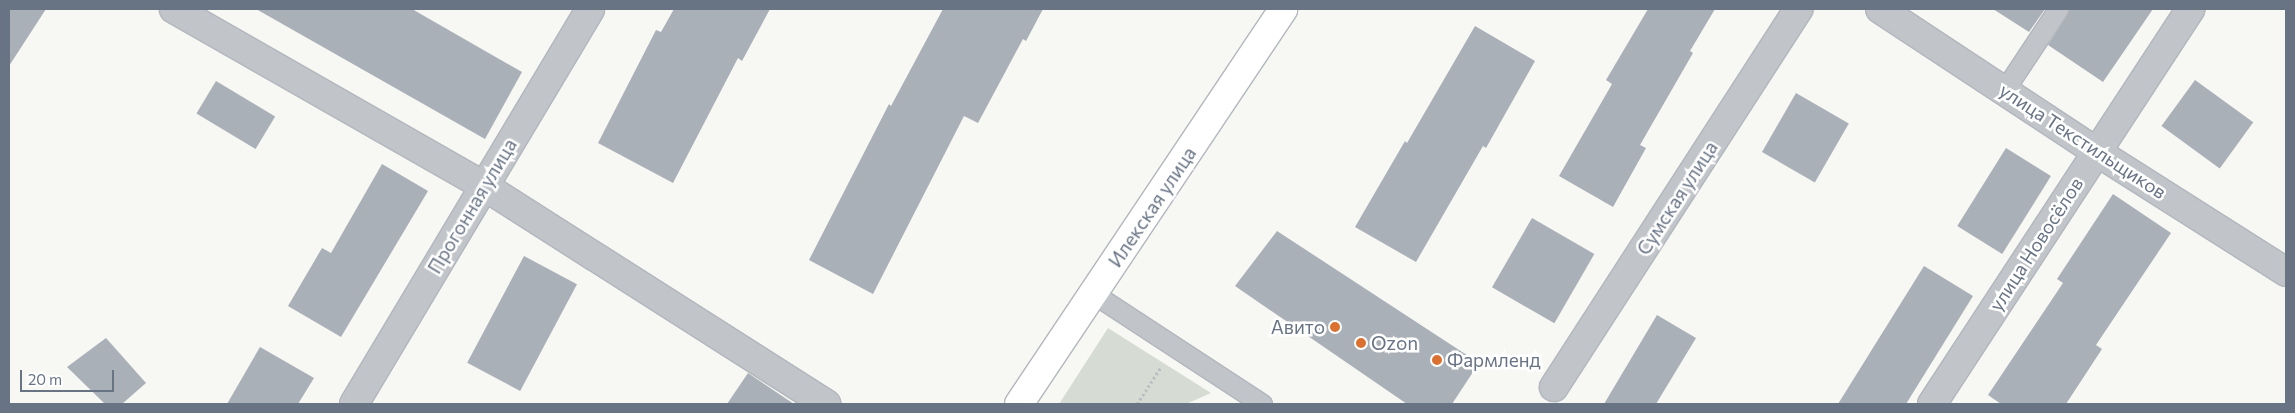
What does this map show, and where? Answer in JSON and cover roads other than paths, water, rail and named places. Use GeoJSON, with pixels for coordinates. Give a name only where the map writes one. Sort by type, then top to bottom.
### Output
{"type":"FeatureCollection","features":[{"type":"Feature","properties":{"kind":"street"},"geometry":{"type":"LineString","coordinates":[[174,9],[484,186],[826,404]]}},
{"type":"Feature","properties":{"kind":"street","name":"Прогонная улица"},"geometry":{"type":"LineString","coordinates":[[354,404],[590,9]]}},
{"type":"Feature","properties":{"kind":"street","name":"Илекская улица"},"geometry":{"type":"LineString","coordinates":[[1019,404],[1283,9]]}},
{"type":"Feature","properties":{"kind":"street","name":"Сумская улица"},"geometry":{"type":"LineString","coordinates":[[1554,387],[1799,9]]}},
{"type":"Feature","properties":{"kind":"street","name":"улица Текстильщиков"},"geometry":{"type":"LineString","coordinates":[[1880,9],[2005,89],[2097,152],[2286,272]]}},
{"type":"Feature","properties":{"kind":"street","name":"улица Новосёлов"},"geometry":{"type":"LineString","coordinates":[[1932,404],[2190,9]]}},
{"type":"Feature","properties":{"kind":"lane"},"geometry":{"type":"LineString","coordinates":[[2005,89],[2058,9]]}},
{"type":"Feature","properties":{"kind":"lane"},"geometry":{"type":"LineString","coordinates":[[1094,294],[1262,404]]}},
{"type":"Feature","properties":{"kind":"place","name":"Авито"},"geometry":{"type":"Point","coordinates":[1335,327]}},
{"type":"Feature","properties":{"kind":"place","name":"Ozon"},"geometry":{"type":"Point","coordinates":[1361,343]}},
{"type":"Feature","properties":{"kind":"place","name":"Фармленд"},"geometry":{"type":"Point","coordinates":[1437,360]}}]}
